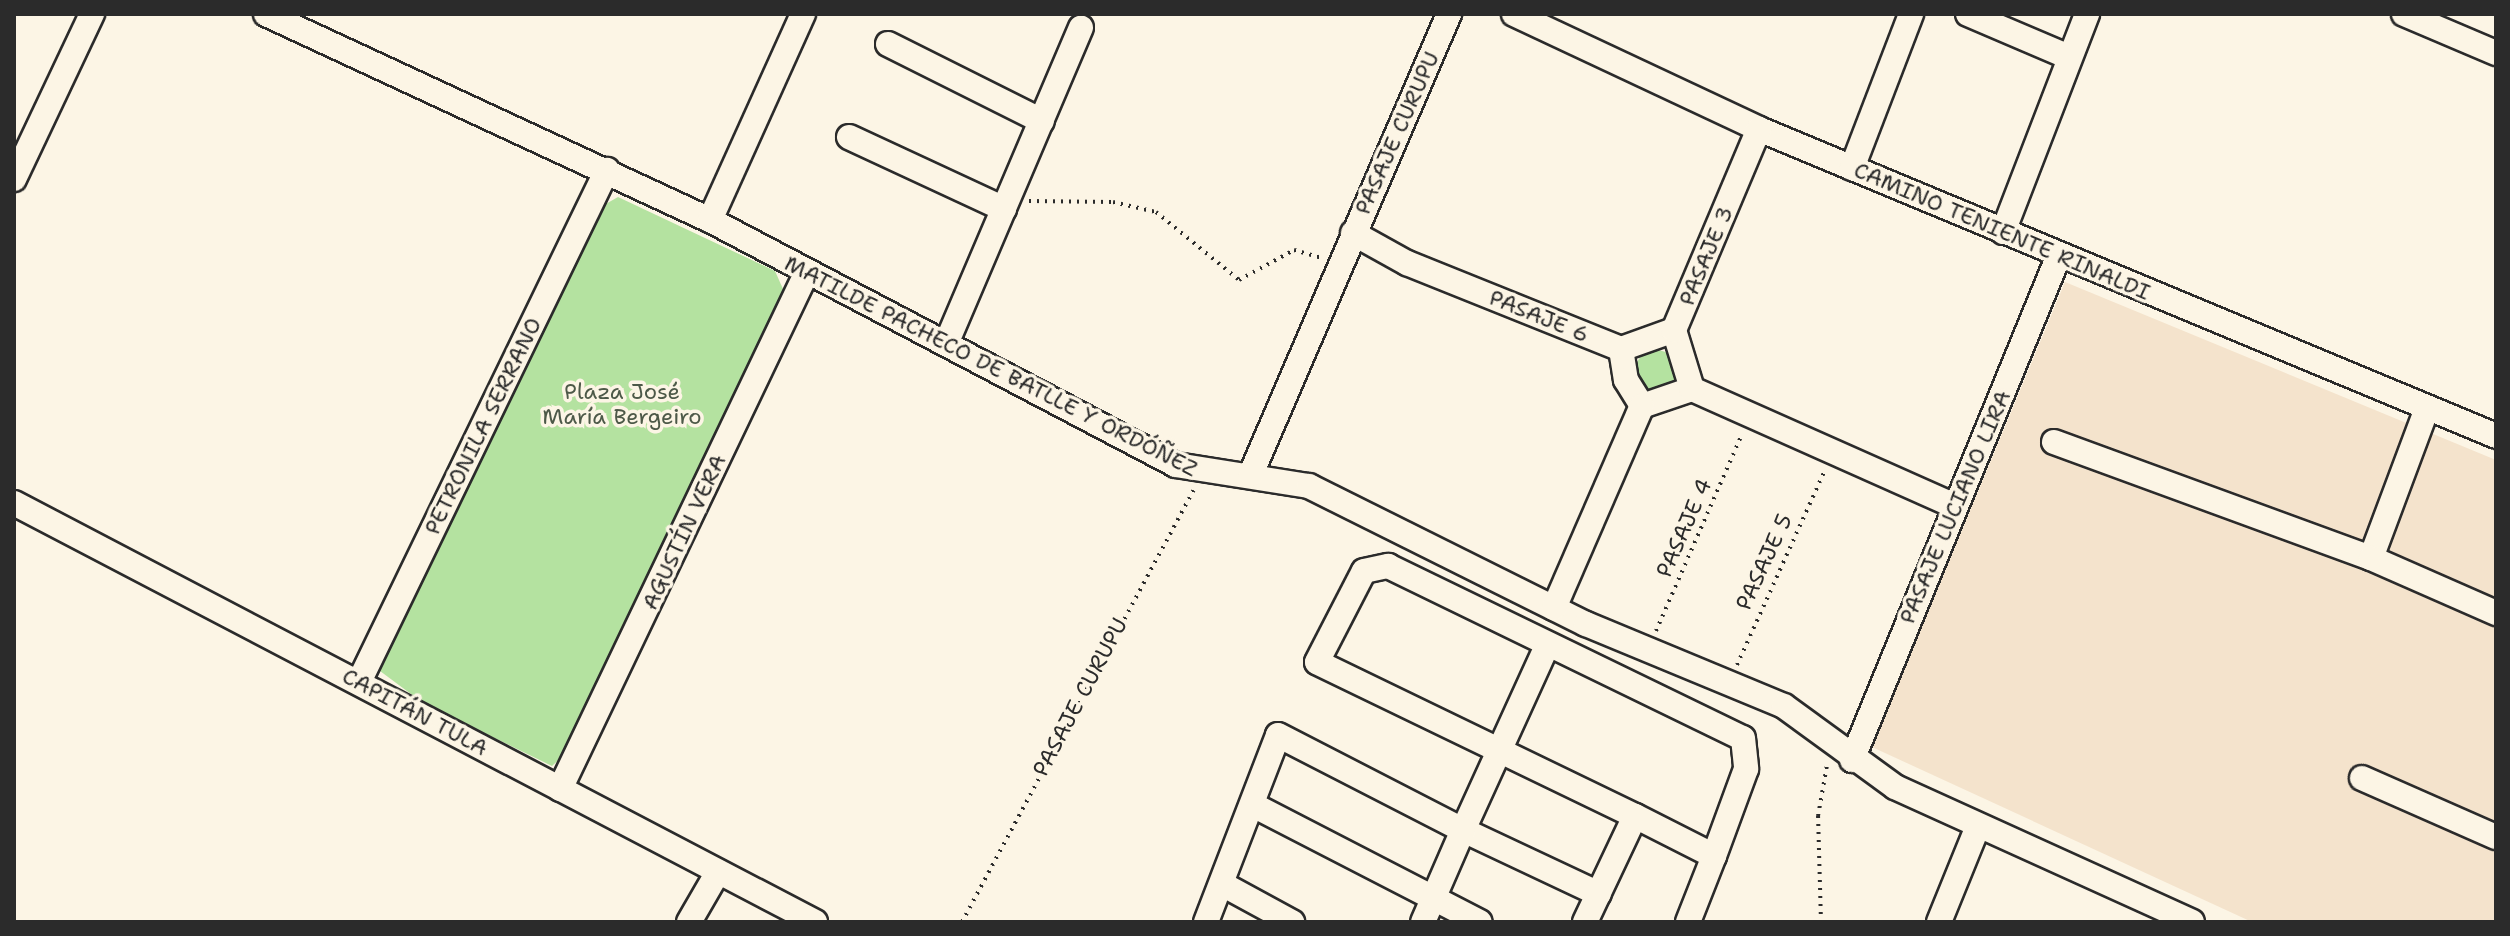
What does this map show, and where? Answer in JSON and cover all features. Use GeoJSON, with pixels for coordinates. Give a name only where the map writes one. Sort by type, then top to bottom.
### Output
{"type":"FeatureCollection","features":[{"type":"Feature","properties":{"kind":"street"},"geometry":{"type":"LineString","coordinates":[[14,179],[92,14]]}},
{"type":"Feature","properties":{"kind":"street","name":"MATILDE PACHECO DE BATLLE Y ORDÓÑEZ"},"geometry":{"type":"LineString","coordinates":[[266,14],[710,220],[806,274],[1203,474],[1251,474],[1309,486],[1647,652],[1801,716],[1852,760],[1978,826],[2192,922]]}},
{"type":"Feature","properties":{"kind":"street"},"geometry":{"type":"LineString","coordinates":[[710,220],[803,14]]}},
{"type":"Feature","properties":{"kind":"street","name":"PASAJE CURUPU"},"geometry":{"type":"LineString","coordinates":[[1251,474],[1449,14]]}},
{"type":"Feature","properties":{"kind":"street","name":"CAMINO TENIENTE RINALDI"},"geometry":{"type":"LineString","coordinates":[[1514,14],[1540,20],[1759,129],[2496,436]]}},
{"type":"Feature","properties":{"kind":"street"},"geometry":{"type":"LineString","coordinates":[[1852,168],[1911,14]]}},
{"type":"Feature","properties":{"kind":"street"},"geometry":{"type":"LineString","coordinates":[[1968,14],[2069,57]]}},
{"type":"Feature","properties":{"kind":"street"},"geometry":{"type":"LineString","coordinates":[[2003,232],[2087,14]]}},
{"type":"Feature","properties":{"kind":"street"},"geometry":{"type":"LineString","coordinates":[[2404,14],[2496,53]]}},
{"type":"Feature","properties":{"kind":"street"},"geometry":{"type":"LineString","coordinates":[[946,344],[1081,28]]}},
{"type":"Feature","properties":{"kind":"street"},"geometry":{"type":"LineString","coordinates":[[888,44],[1042,121]]}},
{"type":"Feature","properties":{"kind":"street","name":"PASAJE 3"},"geometry":{"type":"LineString","coordinates":[[1621,349],[1674,330],[1759,129]]}},
{"type":"Feature","properties":{"kind":"street"},"geometry":{"type":"LineString","coordinates":[[849,137],[1004,209]]}},
{"type":"Feature","properties":{"kind":"street","name":"PETRONILA SERRANO"},"geometry":{"type":"LineString","coordinates":[[359,682],[607,170]]}},
{"type":"Feature","properties":{"kind":"street","name":"PASAJE 6"},"geometry":{"type":"LineString","coordinates":[[1353,233],[1407,263],[1621,349]]}},
{"type":"Feature","properties":{"kind":"street","name":"PASAJE LUCIANO LIRA"},"geometry":{"type":"LineString","coordinates":[[1852,760],[1952,505],[2059,255]]}},
{"type":"Feature","properties":{"kind":"street","name":"AGUSTÍN VERA"},"geometry":{"type":"LineString","coordinates":[[560,789],[806,274]]}},
{"type":"Feature","properties":{"kind":"street"},"geometry":{"type":"LineString","coordinates":[[1674,330],[1692,389]]}},
{"type":"Feature","properties":{"kind":"street"},"geometry":{"type":"LineString","coordinates":[[1621,349],[1626,380],[1642,406]]}},
{"type":"Feature","properties":{"kind":"street"},"geometry":{"type":"LineString","coordinates":[[1554,608],[1642,406],[1692,389],[1952,505]]}},
{"type":"Feature","properties":{"kind":"street"},"geometry":{"type":"LineString","coordinates":[[2371,558],[2427,408]]}},
{"type":"Feature","properties":{"kind":"street"},"geometry":{"type":"LineString","coordinates":[[2054,442],[2371,558],[2496,613]]}},
{"type":"Feature","properties":{"kind":"street","name":"CAPITÁN TULA"},"geometry":{"type":"LineString","coordinates":[[14,503],[815,922]]}},
{"type":"Feature","properties":{"kind":"street"},"geometry":{"type":"LineString","coordinates":[[1688,922],[1714,856],[1746,769],[1743,738],[1546,648],[1388,566],[1364,571],[1346,599],[1317,662],[1714,856]]}},
{"type":"Feature","properties":{"kind":"street"},"geometry":{"type":"LineString","coordinates":[[1423,922],[1496,748],[1546,648]]}},
{"type":"Feature","properties":{"kind":"street"},"geometry":{"type":"LineString","coordinates":[[1206,922],[1278,735],[1463,830],[1599,894]]}},
{"type":"Feature","properties":{"kind":"street"},"geometry":{"type":"LineString","coordinates":[[2362,778],[2496,837]]}},
{"type":"Feature","properties":{"kind":"street"},"geometry":{"type":"LineString","coordinates":[[1253,805],[1480,922]]}},
{"type":"Feature","properties":{"kind":"street"},"geometry":{"type":"LineString","coordinates":[[1585,922],[1635,816]]}},
{"type":"Feature","properties":{"kind":"street"},"geometry":{"type":"LineString","coordinates":[[1939,922],[1978,826]]}},
{"type":"Feature","properties":{"kind":"street"},"geometry":{"type":"LineString","coordinates":[[689,922],[718,872]]}},
{"type":"Feature","properties":{"kind":"street"},"geometry":{"type":"LineString","coordinates":[[1222,884],[1292,922]]}},
{"type":"Feature","properties":{"kind":"path"},"geometry":{"type":"LineString","coordinates":[[1004,209],[1039,198],[1156,212],[1239,280],[1294,250],[1340,262]]}},
{"type":"Feature","properties":{"kind":"path","name":"PASAJE 4"},"geometry":{"type":"LineString","coordinates":[[1647,652],[1749,417]]}},
{"type":"Feature","properties":{"kind":"path","name":"PASAJE 5"},"geometry":{"type":"LineString","coordinates":[[1730,686],[1832,453]]}},
{"type":"Feature","properties":{"kind":"path","name":"PASAJE CURUPU"},"geometry":{"type":"LineString","coordinates":[[962,922],[1203,474]]}},
{"type":"Feature","properties":{"kind":"path"},"geometry":{"type":"LineString","coordinates":[[1821,922],[1820,802],[1828,762],[1852,760]]}},
{"type":"Feature","properties":{"kind":"shaded area"},"geometry":{"type":"Polygon","coordinates":[[[2065,282],[2496,460],[2496,922],[2252,922],[1872,747],[2065,282]]]}},
{"type":"Feature","properties":{"kind":"green space","name":"Plaza José María Bergeiro"},"geometry":{"type":"Polygon","coordinates":[[[618,197],[775,271],[787,298],[565,754],[552,766],[423,703],[380,671],[604,205],[618,197]]]}},
{"type":"Feature","properties":{"kind":"green space"},"geometry":{"type":"Polygon","coordinates":[[[1656,350],[1671,356],[1677,371],[1671,386],[1656,392],[1641,386],[1635,371],[1641,356],[1656,350]]]}}]}
